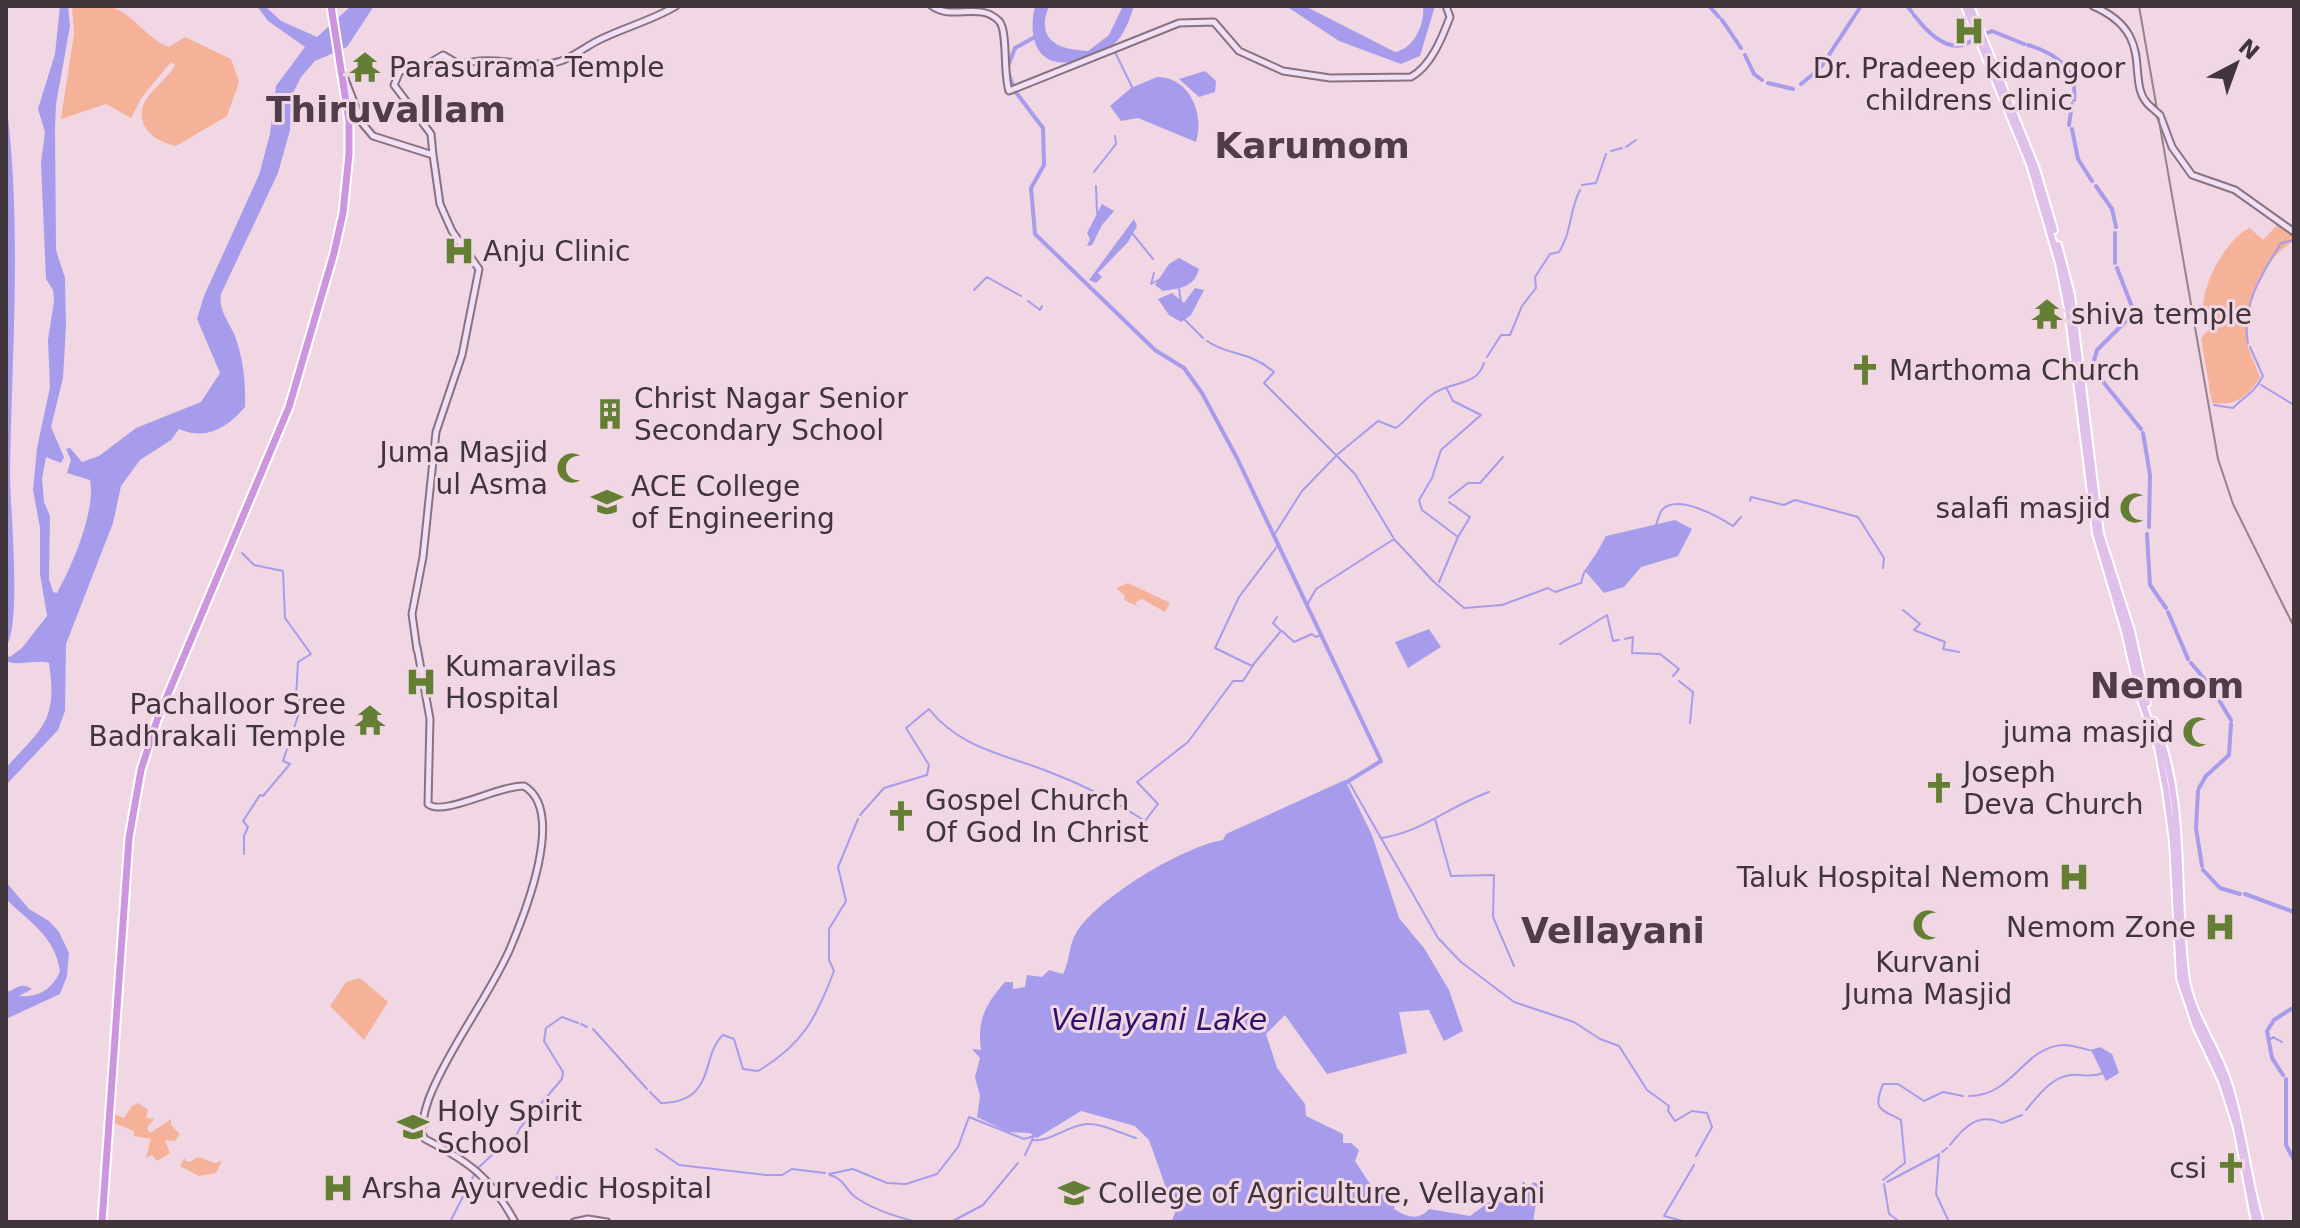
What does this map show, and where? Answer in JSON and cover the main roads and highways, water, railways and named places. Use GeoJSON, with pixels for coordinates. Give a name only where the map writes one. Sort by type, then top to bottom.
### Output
{"type":"FeatureCollection","features":[{"type":"Feature","properties":{"kind":"highway"},"geometry":{"type":"LineString","coordinates":[[100,1222],[127,817],[147,735],[285,406],[330,252],[339,212],[345,154],[338,59],[329,6]]}},
{"type":"Feature","properties":{"kind":"highway"},"geometry":{"type":"LineString","coordinates":[[100,1222],[129,838],[141,770],[157,720],[289,407],[303,362],[343,213],[349,143],[343,73],[338,59]]}},
{"type":"Feature","properties":{"kind":"main road"},"geometry":{"type":"LineString","coordinates":[[515,1222],[488,1180],[472,1165],[425,1139],[421,1132],[431,1092],[508,951],[538,870],[544,819],[540,805],[524,786],[497,790],[443,809],[430,806],[427,801],[430,719],[412,614],[423,557],[436,430],[457,373],[480,276],[477,264],[452,231],[440,204],[431,134],[394,85],[400,71],[421,68],[443,55],[460,65],[478,59],[546,64],[562,61],[676,6]]}},
{"type":"Feature","properties":{"kind":"main road"},"geometry":{"type":"LineString","coordinates":[[932,6],[942,11],[982,11],[997,19],[1006,37],[1003,61],[1009,91],[1179,23],[1204,20],[1214,22],[1239,51],[1283,71],[1330,78],[1411,77],[1421,71],[1443,35],[1450,17],[1446,6]]}},
{"type":"Feature","properties":{"kind":"main road"},"geometry":{"type":"LineString","coordinates":[[1968,6],[2036,169],[2066,273],[2100,534],[2131,631],[2143,693],[2162,740],[2173,841],[2183,989],[2222,1081],[2237,1128],[2257,1222]]}},
{"type":"Feature","properties":{"kind":"main road"},"geometry":{"type":"LineString","coordinates":[[1968,6],[2030,164],[2053,241],[2067,300],[2096,533],[2125,631],[2140,697],[2166,778]]}},
{"type":"Feature","properties":{"kind":"main road"},"geometry":{"type":"LineString","coordinates":[[2093,6],[2114,21],[2136,44],[2139,91],[2160,115],[2172,147],[2192,175],[2235,190],[2294,232]]}},
{"type":"Feature","properties":{"kind":"main road"},"geometry":{"type":"LineString","coordinates":[[343,73],[362,123],[373,136],[433,155]]}},
{"type":"Feature","properties":{"kind":"main road"},"geometry":{"type":"LineString","coordinates":[[574,1222],[588,1219],[607,1222]]}},
{"type":"Feature","properties":{"kind":"water"},"geometry":{"type":"Polygon","coordinates":[[[60,6],[68,6],[70,26],[56,104],[55,128],[56,250],[65,278],[66,326],[63,378],[51,427],[64,457],[61,463],[46,457],[42,479],[44,502],[50,516],[49,579],[53,592],[57,593],[81,538],[91,493],[90,480],[67,473],[71,460],[66,449],[70,448],[82,462],[99,456],[136,428],[201,402],[220,373],[197,319],[204,296],[259,175],[270,134],[276,86],[305,47],[268,21],[257,6],[265,6],[281,21],[317,37],[351,6],[374,6],[347,47],[315,61],[301,77],[291,97],[290,130],[278,173],[221,294],[223,310],[240,353],[245,407],[231,421],[207,433],[179,429],[171,440],[140,460],[121,486],[113,523],[66,644],[65,711],[58,730],[6,785],[6,768],[44,723],[51,699],[49,663],[11,663],[6,661],[6,655],[10,657],[22,648],[47,616],[40,574],[40,528],[33,490],[37,448],[50,387],[48,340],[54,301],[53,290],[46,279],[41,163],[45,132],[38,109],[55,54],[60,6]]]}},
{"type":"Feature","properties":{"kind":"water"},"geometry":{"type":"Polygon","coordinates":[[[1035,6],[1049,6],[1045,27],[1052,41],[1067,48],[1088,51],[1109,35],[1123,6],[1134,6],[1118,40],[1106,50],[1063,63],[1043,55],[1037,47],[1033,35],[1035,6]]]}},
{"type":"Feature","properties":{"kind":"water"},"geometry":{"type":"Polygon","coordinates":[[[1286,6],[1305,6],[1395,52],[1408,46],[1417,35],[1423,6],[1435,6],[1420,56],[1401,64],[1339,41],[1286,6]]]}},
{"type":"Feature","properties":{"kind":"water"},"geometry":{"type":"Polygon","coordinates":[[[1205,71],[1216,81],[1215,92],[1199,97],[1179,79],[1205,71]]]}},
{"type":"Feature","properties":{"kind":"water"},"geometry":{"type":"Polygon","coordinates":[[[1157,77],[1178,83],[1192,99],[1198,120],[1196,142],[1138,118],[1121,121],[1110,106],[1131,88],[1157,77]]]}},
{"type":"Feature","properties":{"kind":"water"},"geometry":{"type":"Polygon","coordinates":[[[6,100],[15,240],[10,472],[14,591],[11,634],[6,647],[6,100]]]}},
{"type":"Feature","properties":{"kind":"water"},"geometry":{"type":"Polygon","coordinates":[[[1102,204],[1114,211],[1102,225],[1092,245],[1087,246],[1090,239],[1087,233],[1102,204]]]}},
{"type":"Feature","properties":{"kind":"water"},"geometry":{"type":"Polygon","coordinates":[[[1134,219],[1137,226],[1128,242],[1098,273],[1102,277],[1096,283],[1089,280],[1134,219]]]}},
{"type":"Feature","properties":{"kind":"water"},"geometry":{"type":"Polygon","coordinates":[[[1179,258],[1199,269],[1197,275],[1186,286],[1163,291],[1155,285],[1169,264],[1179,258]]]}},
{"type":"Feature","properties":{"kind":"water"},"geometry":{"type":"Polygon","coordinates":[[[1195,288],[1204,290],[1191,315],[1181,322],[1169,315],[1158,299],[1172,293],[1184,303],[1195,288]]]}},
{"type":"Feature","properties":{"kind":"water"},"geometry":{"type":"Polygon","coordinates":[[[1675,520],[1692,529],[1678,556],[1641,567],[1624,587],[1604,593],[1586,572],[1606,536],[1675,520]]]}},
{"type":"Feature","properties":{"kind":"water"},"geometry":{"type":"Polygon","coordinates":[[[1429,629],[1441,647],[1408,668],[1395,642],[1429,629]]]}},
{"type":"Feature","properties":{"kind":"water","name":"Vellayani Lake"},"geometry":{"type":"Polygon","coordinates":[[[1345,780],[1372,835],[1399,918],[1424,948],[1449,990],[1463,1031],[1444,1041],[1429,1010],[1399,1012],[1407,1053],[1327,1074],[1285,1015],[1266,1034],[1277,1068],[1305,1104],[1306,1116],[1343,1134],[1343,1143],[1351,1143],[1359,1150],[1355,1161],[1378,1196],[1392,1190],[1397,1197],[1394,1209],[1408,1216],[1417,1216],[1429,1209],[1470,1216],[1489,1202],[1498,1200],[1501,1203],[1507,1195],[1517,1199],[1523,1181],[1528,1187],[1534,1182],[1539,1185],[1533,1222],[1171,1222],[1175,1213],[1149,1140],[1135,1126],[1081,1111],[1037,1138],[1030,1133],[1008,1132],[977,1117],[980,1096],[975,1077],[980,1058],[972,1049],[981,1050],[980,1030],[984,1013],[1005,982],[1013,982],[1013,989],[1025,987],[1027,975],[1042,977],[1049,970],[1063,974],[1076,933],[1087,919],[1121,890],[1187,852],[1223,840],[1226,834],[1345,780]]]}},
{"type":"Feature","properties":{"kind":"water"},"geometry":{"type":"Polygon","coordinates":[[[6,882],[29,909],[49,921],[59,932],[69,953],[67,976],[60,994],[6,1019],[6,992],[24,986],[32,989],[19,996],[38,994],[53,983],[60,971],[47,939],[6,899],[6,882]]]}},
{"type":"Feature","properties":{"kind":"water"},"geometry":{"type":"Polygon","coordinates":[[[2100,1047],[2112,1054],[2119,1073],[2106,1081],[2091,1050],[2100,1047]]]}},
{"type":"Feature","properties":{"kind":"waterway"},"geometry":{"type":"LineString","coordinates":[[1709,6],[1719,17]]}},
{"type":"Feature","properties":{"kind":"waterway"},"geometry":{"type":"LineString","coordinates":[[1821,67],[1861,6]]}},
{"type":"Feature","properties":{"kind":"waterway"},"geometry":{"type":"LineString","coordinates":[[1907,6],[1912,12]]}},
{"type":"Feature","properties":{"kind":"waterway"},"geometry":{"type":"LineString","coordinates":[[1914,15],[1932,35],[1947,44],[1955,46],[1971,41]]}},
{"type":"Feature","properties":{"kind":"waterway"},"geometry":{"type":"LineString","coordinates":[[1722,20],[1741,48]]}},
{"type":"Feature","properties":{"kind":"waterway"},"geometry":{"type":"LineString","coordinates":[[1982,35],[1992,31],[2024,44]]}},
{"type":"Feature","properties":{"kind":"waterway"},"geometry":{"type":"LineString","coordinates":[[1035,37],[1015,48],[1007,69],[1015,91],[1043,128],[1044,165],[1031,188],[1035,234],[1155,350],[1184,368],[1202,393],[1237,458],[1381,761],[1342,785]]}},
{"type":"Feature","properties":{"kind":"waterway"},"geometry":{"type":"LineString","coordinates":[[2028,45],[2047,52],[2063,64],[2072,79],[2074,100]]}},
{"type":"Feature","properties":{"kind":"waterway"},"geometry":{"type":"LineString","coordinates":[[1115,52],[1132,87]]}},
{"type":"Feature","properties":{"kind":"waterway"},"geometry":{"type":"LineString","coordinates":[[1745,55],[1754,74],[1762,80]]}},
{"type":"Feature","properties":{"kind":"waterway"},"geometry":{"type":"LineString","coordinates":[[1801,84],[1817,71]]}},
{"type":"Feature","properties":{"kind":"waterway"},"geometry":{"type":"LineString","coordinates":[[1768,83],[1793,89]]}},
{"type":"Feature","properties":{"kind":"waterway"},"geometry":{"type":"LineString","coordinates":[[2069,125],[2072,104]]}},
{"type":"Feature","properties":{"kind":"waterway"},"geometry":{"type":"LineString","coordinates":[[2072,129],[2078,159],[2092,181]]}},
{"type":"Feature","properties":{"kind":"waterway"},"geometry":{"type":"LineString","coordinates":[[1094,172],[1116,144],[1115,136]]}},
{"type":"Feature","properties":{"kind":"waterway"},"geometry":{"type":"LineString","coordinates":[[1626,147],[1636,140]]}},
{"type":"Feature","properties":{"kind":"waterway"},"geometry":{"type":"LineString","coordinates":[[1611,151],[1622,148]]}},
{"type":"Feature","properties":{"kind":"waterway"},"geometry":{"type":"LineString","coordinates":[[1582,185],[1596,183],[1606,154]]}},
{"type":"Feature","properties":{"kind":"waterway"},"geometry":{"type":"LineString","coordinates":[[1096,186],[1097,213]]}},
{"type":"Feature","properties":{"kind":"waterway"},"geometry":{"type":"LineString","coordinates":[[2096,186],[2112,209],[2116,227]]}},
{"type":"Feature","properties":{"kind":"waterway"},"geometry":{"type":"LineString","coordinates":[[1487,357],[1501,335],[1510,335],[1522,306],[1536,288],[1535,277],[1550,254],[1559,252],[1580,190]]}},
{"type":"Feature","properties":{"kind":"waterway"},"geometry":{"type":"LineString","coordinates":[[1132,233],[1153,259]]}},
{"type":"Feature","properties":{"kind":"waterway"},"geometry":{"type":"LineString","coordinates":[[2115,233],[2115,263]]}},
{"type":"Feature","properties":{"kind":"waterway"},"geometry":{"type":"LineString","coordinates":[[2248,343],[2248,316],[2255,290],[2281,243],[2294,240]]}},
{"type":"Feature","properties":{"kind":"waterway"},"geometry":{"type":"LineString","coordinates":[[2117,268],[2132,307],[2128,320]]}},
{"type":"Feature","properties":{"kind":"waterway"},"geometry":{"type":"LineString","coordinates":[[1154,273],[1151,284],[1160,279]]}},
{"type":"Feature","properties":{"kind":"waterway"},"geometry":{"type":"LineString","coordinates":[[974,290],[987,277],[1021,296]]}},
{"type":"Feature","properties":{"kind":"waterway"},"geometry":{"type":"LineString","coordinates":[[1179,289],[1181,302]]}},
{"type":"Feature","properties":{"kind":"waterway"},"geometry":{"type":"LineString","coordinates":[[1028,301],[1040,310],[1042,306]]}},
{"type":"Feature","properties":{"kind":"waterway"},"geometry":{"type":"LineString","coordinates":[[1184,319],[1203,338]]}},
{"type":"Feature","properties":{"kind":"waterway"},"geometry":{"type":"LineString","coordinates":[[2125,322],[2097,350],[2092,368],[2141,429]]}},
{"type":"Feature","properties":{"kind":"waterway"},"geometry":{"type":"LineString","coordinates":[[1207,341],[1256,360],[1274,372],[1264,383],[1355,474],[1393,537]]}},
{"type":"Feature","properties":{"kind":"waterway"},"geometry":{"type":"LineString","coordinates":[[2214,405],[2233,408],[2260,382],[2263,376],[2250,347]]}},
{"type":"Feature","properties":{"kind":"waterway"},"geometry":{"type":"LineString","coordinates":[[1274,535],[1302,491],[1338,454],[1378,421],[1396,428],[1433,394],[1469,380],[1484,363]]}},
{"type":"Feature","properties":{"kind":"waterway"},"geometry":{"type":"LineString","coordinates":[[2261,385],[2294,405]]}},
{"type":"Feature","properties":{"kind":"waterway"},"geometry":{"type":"LineString","coordinates":[[1439,582],[1458,537],[1422,510],[1419,500],[1432,478],[1441,450],[1481,415],[1453,401],[1447,389]]}},
{"type":"Feature","properties":{"kind":"waterway"},"geometry":{"type":"LineString","coordinates":[[2143,433],[2150,475],[2149,527]]}},
{"type":"Feature","properties":{"kind":"waterway"},"geometry":{"type":"LineString","coordinates":[[1449,498],[1468,483],[1480,483],[1503,457]]}},
{"type":"Feature","properties":{"kind":"waterway"},"geometry":{"type":"LineString","coordinates":[[1750,501],[1751,497],[1784,505],[1795,500],[1858,517],[1884,558],[1883,568]]}},
{"type":"Feature","properties":{"kind":"waterway"},"geometry":{"type":"LineString","coordinates":[[1449,502],[1470,517],[1458,537]]}},
{"type":"Feature","properties":{"kind":"waterway"},"geometry":{"type":"LineString","coordinates":[[1655,528],[1662,510],[1669,505],[1698,508],[1733,526],[1741,517]]}},
{"type":"Feature","properties":{"kind":"waterway"},"geometry":{"type":"LineString","coordinates":[[2147,534],[2150,585],[2166,608]]}},
{"type":"Feature","properties":{"kind":"waterway"},"geometry":{"type":"LineString","coordinates":[[1307,605],[1316,589],[1394,539],[1434,582],[1464,608],[1502,605],[1548,588],[1555,592],[1581,583],[1597,554]]}},
{"type":"Feature","properties":{"kind":"waterway"},"geometry":{"type":"LineString","coordinates":[[1277,617],[1273,623],[1281,631],[1252,666],[1215,648],[1239,597],[1279,544]]}},
{"type":"Feature","properties":{"kind":"waterway"},"geometry":{"type":"LineString","coordinates":[[242,553],[254,565],[283,571],[285,618],[311,654],[298,662],[296,698],[303,701],[283,761],[290,764],[263,796],[260,795],[243,821],[248,827],[244,836],[244,854]]}},
{"type":"Feature","properties":{"kind":"waterway"},"geometry":{"type":"LineString","coordinates":[[1903,610],[1920,624],[1914,630],[1945,642],[1943,649],[1959,652]]}},
{"type":"Feature","properties":{"kind":"waterway"},"geometry":{"type":"LineString","coordinates":[[2168,612],[2188,659]]}},
{"type":"Feature","properties":{"kind":"waterway"},"geometry":{"type":"LineString","coordinates":[[1560,644],[1607,615],[1613,641],[1619,640]]}},
{"type":"Feature","properties":{"kind":"waterway"},"geometry":{"type":"LineString","coordinates":[[1282,631],[1294,642],[1312,634],[1316,637],[1322,635]]}},
{"type":"Feature","properties":{"kind":"waterway"},"geometry":{"type":"LineString","coordinates":[[1625,639],[1633,637],[1632,653],[1660,654],[1679,669],[1673,676]]}},
{"type":"Feature","properties":{"kind":"waterway"},"geometry":{"type":"LineString","coordinates":[[2191,663],[2207,682]]}},
{"type":"Feature","properties":{"kind":"waterway"},"geometry":{"type":"LineString","coordinates":[[860,815],[884,788],[927,775],[929,765],[906,728],[929,709],[941,722],[970,742],[1077,783],[1145,821],[1158,804],[1137,782],[1188,742],[1233,681],[1243,681],[1254,664]]}},
{"type":"Feature","properties":{"kind":"waterway"},"geometry":{"type":"LineString","coordinates":[[1679,681],[1693,692],[1690,723]]}},
{"type":"Feature","properties":{"kind":"waterway"},"geometry":{"type":"LineString","coordinates":[[2210,685],[2231,720]]}},
{"type":"Feature","properties":{"kind":"waterway"},"geometry":{"type":"LineString","coordinates":[[2199,788],[2206,776],[2229,755],[2231,724]]}},
{"type":"Feature","properties":{"kind":"waterway"},"geometry":{"type":"LineString","coordinates":[[1349,782],[1438,938],[1461,962],[1514,1002],[1574,1022],[1600,1039],[1619,1046],[1647,1090],[1669,1106],[1668,1111],[1675,1121],[1692,1111],[1707,1113],[1712,1127],[1696,1156]]}},
{"type":"Feature","properties":{"kind":"waterway"},"geometry":{"type":"LineString","coordinates":[[2198,791],[2196,828],[2202,866]]}},
{"type":"Feature","properties":{"kind":"waterway"},"geometry":{"type":"LineString","coordinates":[[1381,838],[1409,831],[1489,792]]}},
{"type":"Feature","properties":{"kind":"waterway"},"geometry":{"type":"LineString","coordinates":[[650,1092],[661,1103],[679,1101],[691,1095],[699,1087],[711,1054],[723,1035],[734,1039],[743,1069],[758,1071],[797,1041],[814,1017],[834,971],[829,960],[829,929],[846,901],[838,867],[858,819]]}},
{"type":"Feature","properties":{"kind":"waterway"},"geometry":{"type":"LineString","coordinates":[[1435,819],[1451,876],[1494,875],[1493,917],[1514,966]]}},
{"type":"Feature","properties":{"kind":"waterway"},"geometry":{"type":"LineString","coordinates":[[2203,870],[2220,888],[2240,894]]}},
{"type":"Feature","properties":{"kind":"waterway"},"geometry":{"type":"LineString","coordinates":[[2245,894],[2294,912]]}},
{"type":"Feature","properties":{"kind":"waterway"},"geometry":{"type":"LineString","coordinates":[[2283,1075],[2272,1058],[2267,1031],[2274,1020],[2291,1009]]}},
{"type":"Feature","properties":{"kind":"waterway"},"geometry":{"type":"LineString","coordinates":[[478,1168],[493,1154],[510,1148],[520,1128],[562,1079],[563,1072],[544,1041],[546,1028],[562,1017],[578,1023]]}},
{"type":"Feature","properties":{"kind":"waterway"},"geometry":{"type":"LineString","coordinates":[[581,1024],[587,1027]]}},
{"type":"Feature","properties":{"kind":"waterway"},"geometry":{"type":"LineString","coordinates":[[593,1029],[647,1089]]}},
{"type":"Feature","properties":{"kind":"waterway"},"geometry":{"type":"LineString","coordinates":[[2268,1041],[2273,1037],[2282,1042]]}},
{"type":"Feature","properties":{"kind":"waterway"},"geometry":{"type":"LineString","coordinates":[[1969,1096],[1997,1088],[2037,1054],[2049,1048],[2065,1045],[2093,1051]]}},
{"type":"Feature","properties":{"kind":"waterway"},"geometry":{"type":"LineString","coordinates":[[2026,1110],[2057,1079],[2103,1073]]}},
{"type":"Feature","properties":{"kind":"waterway"},"geometry":{"type":"LineString","coordinates":[[2286,1079],[2286,1145],[2294,1160]]}},
{"type":"Feature","properties":{"kind":"waterway"},"geometry":{"type":"LineString","coordinates":[[1883,1180],[1905,1163],[1901,1120],[1880,1108],[1878,1099],[1883,1084],[1898,1084],[1924,1101],[1943,1092],[1963,1096]]}},
{"type":"Feature","properties":{"kind":"waterway"},"geometry":{"type":"LineString","coordinates":[[1950,1145],[1966,1127],[1979,1120],[2002,1123],[2022,1115]]}},
{"type":"Feature","properties":{"kind":"waterway"},"geometry":{"type":"LineString","coordinates":[[829,1174],[853,1169],[887,1183],[906,1184],[937,1174],[958,1147],[969,1117],[1024,1139],[1034,1136]]}},
{"type":"Feature","properties":{"kind":"waterway"},"geometry":{"type":"LineString","coordinates":[[1032,1140],[1045,1139],[1087,1124],[1136,1138]]}},
{"type":"Feature","properties":{"kind":"waterway"},"geometry":{"type":"LineString","coordinates":[[1025,1155],[1034,1136]]}},
{"type":"Feature","properties":{"kind":"waterway"},"geometry":{"type":"LineString","coordinates":[[1942,1152],[1947,1148]]}},
{"type":"Feature","properties":{"kind":"waterway"},"geometry":{"type":"LineString","coordinates":[[656,1149],[679,1165],[766,1175],[782,1175],[792,1169],[825,1173]]}},
{"type":"Feature","properties":{"kind":"waterway"},"geometry":{"type":"LineString","coordinates":[[1939,1154],[1936,1194],[1949,1222]]}},
{"type":"Feature","properties":{"kind":"waterway"},"geometry":{"type":"LineString","coordinates":[[1887,1182],[1938,1155]]}},
{"type":"Feature","properties":{"kind":"waterway"},"geometry":{"type":"LineString","coordinates":[[951,1222],[983,1205],[1018,1163]]}},
{"type":"Feature","properties":{"kind":"waterway"},"geometry":{"type":"LineString","coordinates":[[1686,1222],[1664,1216],[1694,1165]]}},
{"type":"Feature","properties":{"kind":"waterway"},"geometry":{"type":"LineString","coordinates":[[450,1222],[475,1173]]}},
{"type":"Feature","properties":{"kind":"waterway"},"geometry":{"type":"LineString","coordinates":[[830,1175],[839,1179],[865,1203],[918,1222]]}},
{"type":"Feature","properties":{"kind":"waterway"},"geometry":{"type":"LineString","coordinates":[[548,1197],[558,1176]]}},
{"type":"Feature","properties":{"kind":"waterway"},"geometry":{"type":"LineString","coordinates":[[1884,1184],[1889,1214],[1900,1222]]}},
{"type":"Feature","properties":{"kind":"railway"},"geometry":{"type":"LineString","coordinates":[[2139,6],[2218,459],[2233,504],[2294,627]]}},
{"type":"Feature","properties":{"kind":"place","name":"Dr. Pradeep kidangoor childrens clinic"},"geometry":{"type":"Point","coordinates":[1969,31]}},
{"type":"Feature","properties":{"kind":"place","name":"Parasurama Temple"},"geometry":{"type":"Point","coordinates":[365,67]}},
{"type":"Feature","properties":{"kind":"place","name":"Anju Clinic"},"geometry":{"type":"Point","coordinates":[459,251]}},
{"type":"Feature","properties":{"kind":"place","name":"shiva temple"},"geometry":{"type":"Point","coordinates":[2047,314]}},
{"type":"Feature","properties":{"kind":"place","name":"Marthoma Church"},"geometry":{"type":"Point","coordinates":[1865,370]}},
{"type":"Feature","properties":{"kind":"place","name":"Christ Nagar Senior Secondary School"},"geometry":{"type":"Point","coordinates":[610,414]}},
{"type":"Feature","properties":{"kind":"place","name":"Juma Masjid ul Asma"},"geometry":{"type":"Point","coordinates":[572,468]}},
{"type":"Feature","properties":{"kind":"place","name":"ACE College of Engineering"},"geometry":{"type":"Point","coordinates":[607,502]}},
{"type":"Feature","properties":{"kind":"place","name":"salafi masjid"},"geometry":{"type":"Point","coordinates":[2135,508]}},
{"type":"Feature","properties":{"kind":"place","name":"Kumaravilas Hospital"},"geometry":{"type":"Point","coordinates":[421,682]}},
{"type":"Feature","properties":{"kind":"place","name":"Pachalloor Sree Badhrakali Temple"},"geometry":{"type":"Point","coordinates":[370,720]}},
{"type":"Feature","properties":{"kind":"place","name":"juma masjid"},"geometry":{"type":"Point","coordinates":[2198,732]}},
{"type":"Feature","properties":{"kind":"place","name":"Joseph Deva Church"},"geometry":{"type":"Point","coordinates":[1939,788]}},
{"type":"Feature","properties":{"kind":"place","name":"Gospel Church Of God In Christ"},"geometry":{"type":"Point","coordinates":[901,816]}},
{"type":"Feature","properties":{"kind":"place","name":"Taluk Hospital Nemom"},"geometry":{"type":"Point","coordinates":[2074,877]}},
{"type":"Feature","properties":{"kind":"place","name":"Kurvani Juma Masjid"},"geometry":{"type":"Point","coordinates":[1928,925]}},
{"type":"Feature","properties":{"kind":"place","name":"Nemom Zone"},"geometry":{"type":"Point","coordinates":[2220,927]}},
{"type":"Feature","properties":{"kind":"place","name":"Holy Spirit School"},"geometry":{"type":"Point","coordinates":[413,1127]}},
{"type":"Feature","properties":{"kind":"place","name":"csi"},"geometry":{"type":"Point","coordinates":[2231,1168]}},
{"type":"Feature","properties":{"kind":"place","name":"Arsha Ayurvedic Hospital"},"geometry":{"type":"Point","coordinates":[338,1188]}},
{"type":"Feature","properties":{"kind":"place","name":"College of Agriculture, Vellayani"},"geometry":{"type":"Point","coordinates":[1074,1193]}},
{"type":"Feature","properties":{"kind":"district","name":"Thiruvallam"},"geometry":{"type":"Point","coordinates":[386,109]}},
{"type":"Feature","properties":{"kind":"district","name":"Karumom"},"geometry":{"type":"Point","coordinates":[1312,145]}},
{"type":"Feature","properties":{"kind":"district","name":"Nemom"},"geometry":{"type":"Point","coordinates":[2167,685]}},
{"type":"Feature","properties":{"kind":"district","name":"Vellayani"},"geometry":{"type":"Point","coordinates":[1613,930]}}]}
